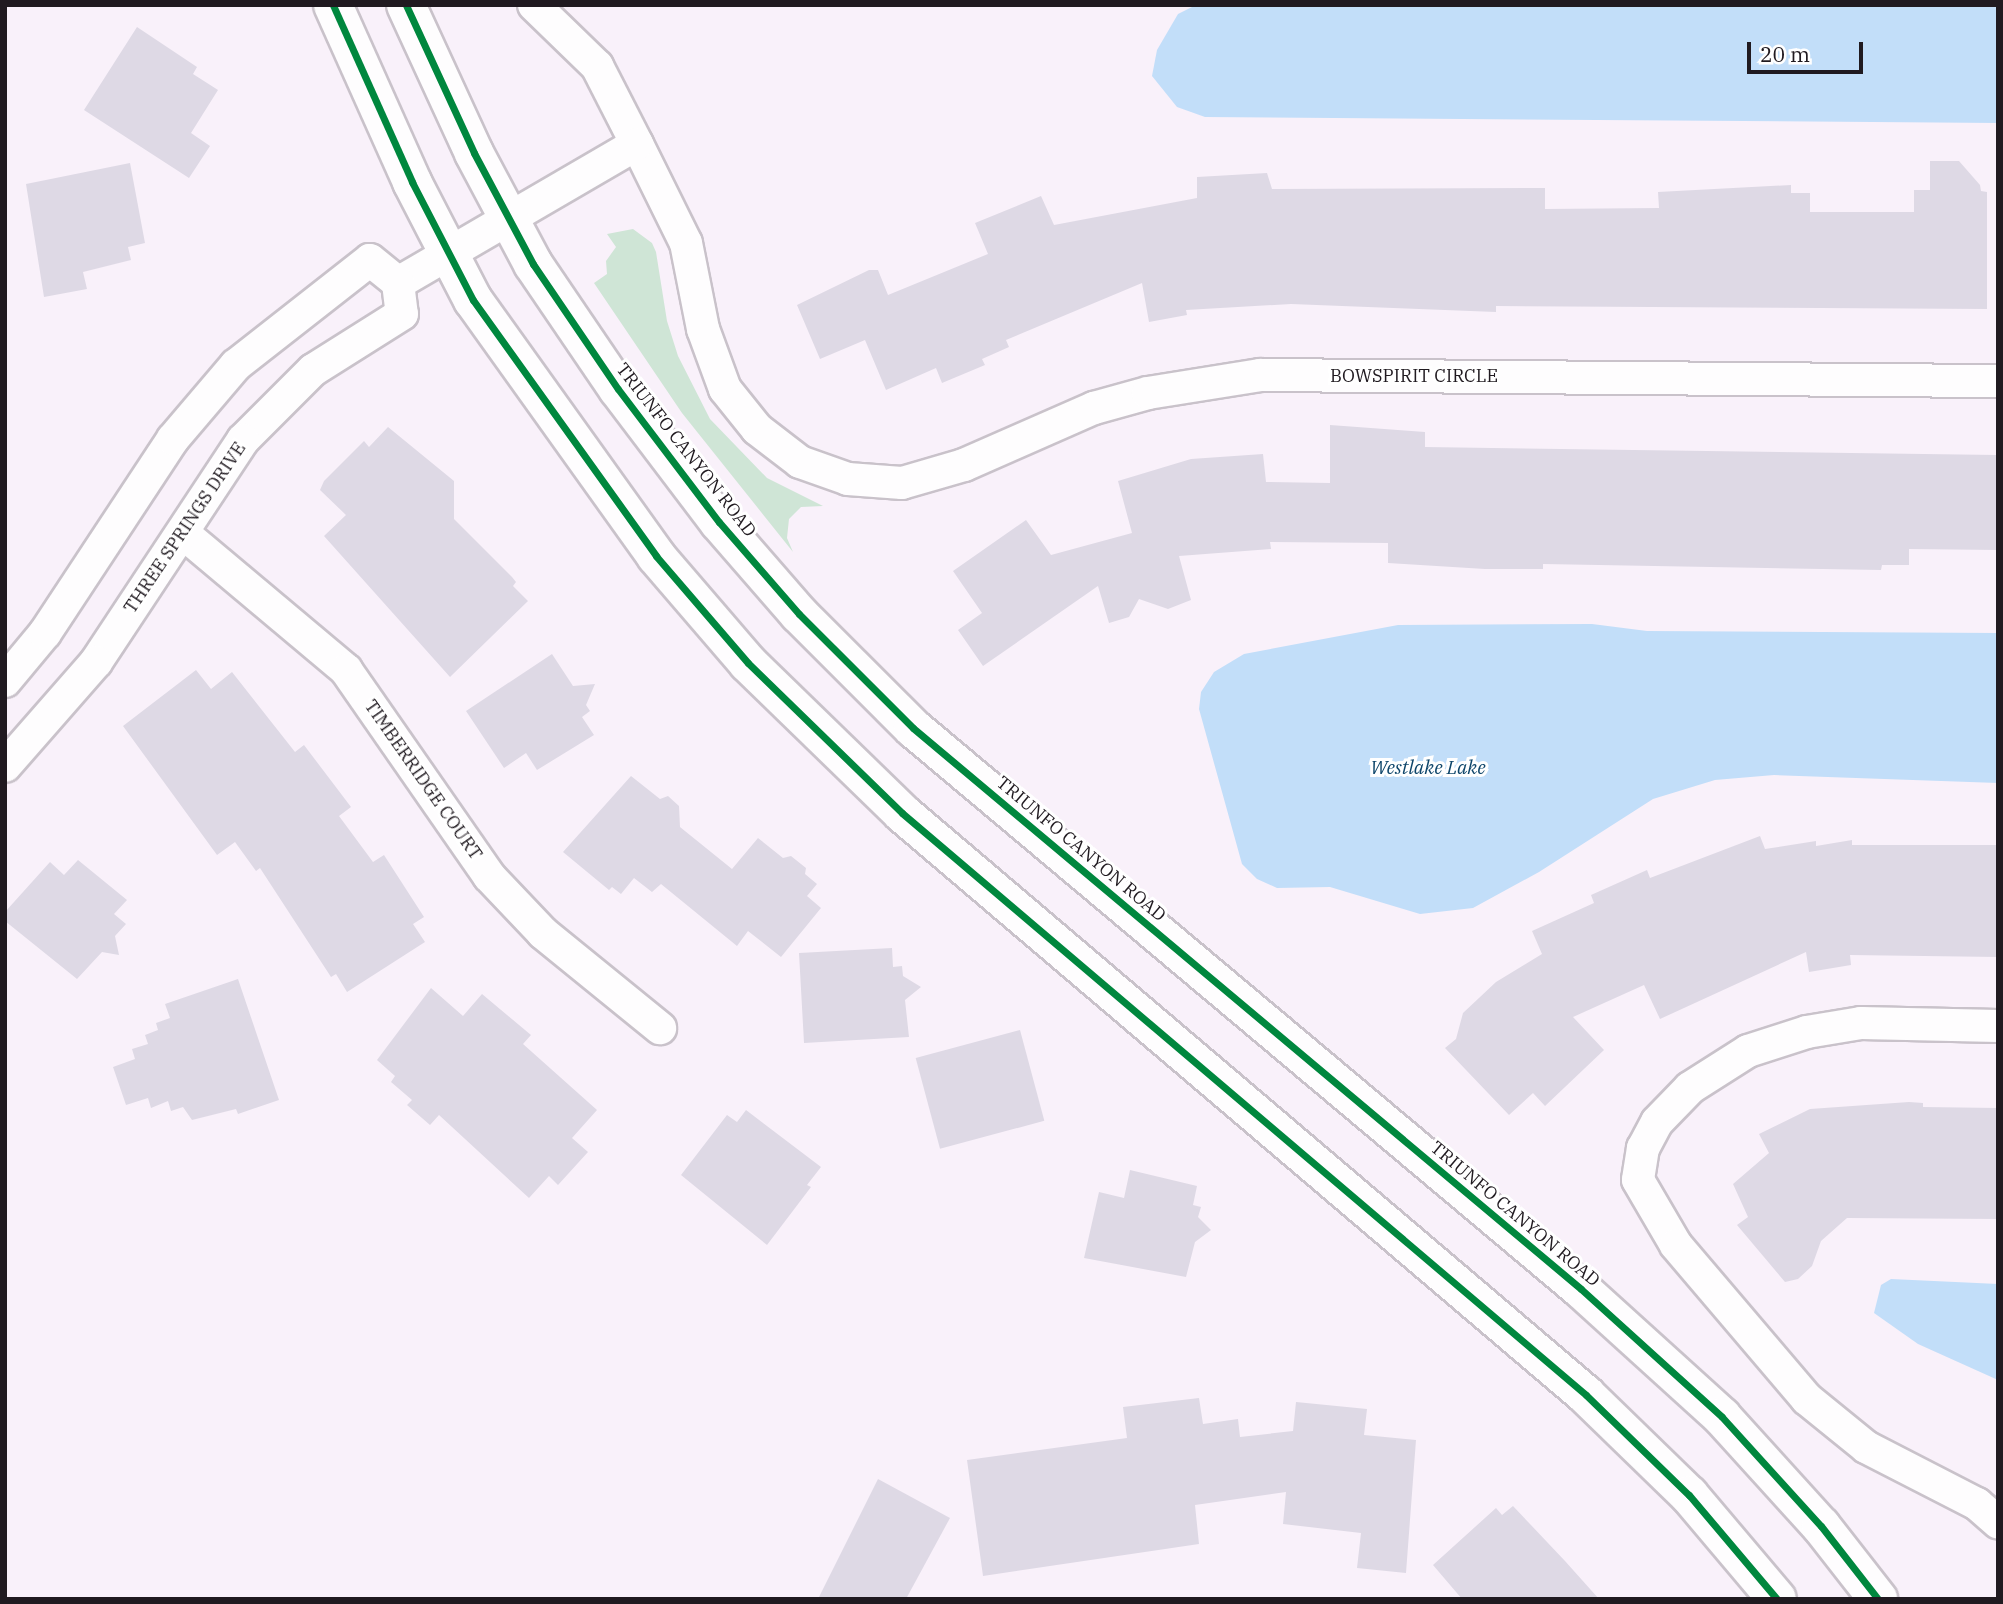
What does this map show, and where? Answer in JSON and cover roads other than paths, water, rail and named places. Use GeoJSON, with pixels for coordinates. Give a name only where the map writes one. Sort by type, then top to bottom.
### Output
{"type":"FeatureCollection","features":[{"type":"Feature","properties":{"kind":"street"},"geometry":{"type":"LineString","coordinates":[[332,5],[412,182],[473,300],[550,413],[656,556],[748,663],[902,813],[1586,1395],[1689,1494],[1776,1599]]}},
{"type":"Feature","properties":{"kind":"street","name":"TRIUNFO CANYON ROAD"},"geometry":{"type":"LineString","coordinates":[[406,5],[508,218],[618,389],[719,522],[799,614],[913,728],[1581,1289],[1722,1416],[1821,1526],[1878,1599]]}},
{"type":"Feature","properties":{"kind":"street"},"geometry":{"type":"LineString","coordinates":[[5,681],[45,634],[173,439],[236,365],[370,260],[398,283],[637,144],[597,66],[534,5]]}},
{"type":"Feature","properties":{"kind":"street","name":"BOWSPIRIT CIRCLE"},"geometry":{"type":"LineString","coordinates":[[637,144],[686,243],[703,329],[724,389],[757,429],[800,462],[848,479],[902,483],[964,465],[1094,408],[1148,393],[1260,375],[1998,381]]}},
{"type":"Feature","properties":{"kind":"street","name":"THREE SPRINGS DRIVE"},"geometry":{"type":"LineString","coordinates":[[9,755],[96,662],[243,440],[313,370],[402,314],[398,283]]}},
{"type":"Feature","properties":{"kind":"street","name":"TIMBERRIDGE COURT"},"geometry":{"type":"LineString","coordinates":[[183,534],[346,670],[489,876],[542,933],[660,1028]]}},
{"type":"Feature","properties":{"kind":"street"},"geometry":{"type":"LineString","coordinates":[[1998,1026],[1861,1023],[1807,1032],[1748,1051],[1690,1088],[1657,1122],[1643,1148],[1639,1180],[1650,1206],[1676,1245],[1807,1399],[1866,1447],[1977,1504],[1998,1522]]}},
{"type":"Feature","properties":{"kind":"water"},"geometry":{"type":"Polygon","coordinates":[[[1196,5],[1998,5],[1998,123],[1205,117],[1177,107],[1152,76],[1157,50],[1178,14],[1196,5]]]}},
{"type":"Feature","properties":{"kind":"water","name":"Westlake Lake"},"geometry":{"type":"Polygon","coordinates":[[[1592,624],[1647,631],[1998,633],[1998,783],[1774,775],[1715,780],[1653,799],[1539,872],[1473,908],[1420,914],[1330,887],[1277,888],[1257,879],[1242,864],[1199,709],[1201,692],[1214,672],[1244,654],[1398,625],[1592,624]]]}},
{"type":"Feature","properties":{"kind":"water"},"geometry":{"type":"Polygon","coordinates":[[[1891,1279],[1998,1284],[1998,1380],[1918,1344],[1874,1313],[1881,1285],[1891,1279]]]}}]}
